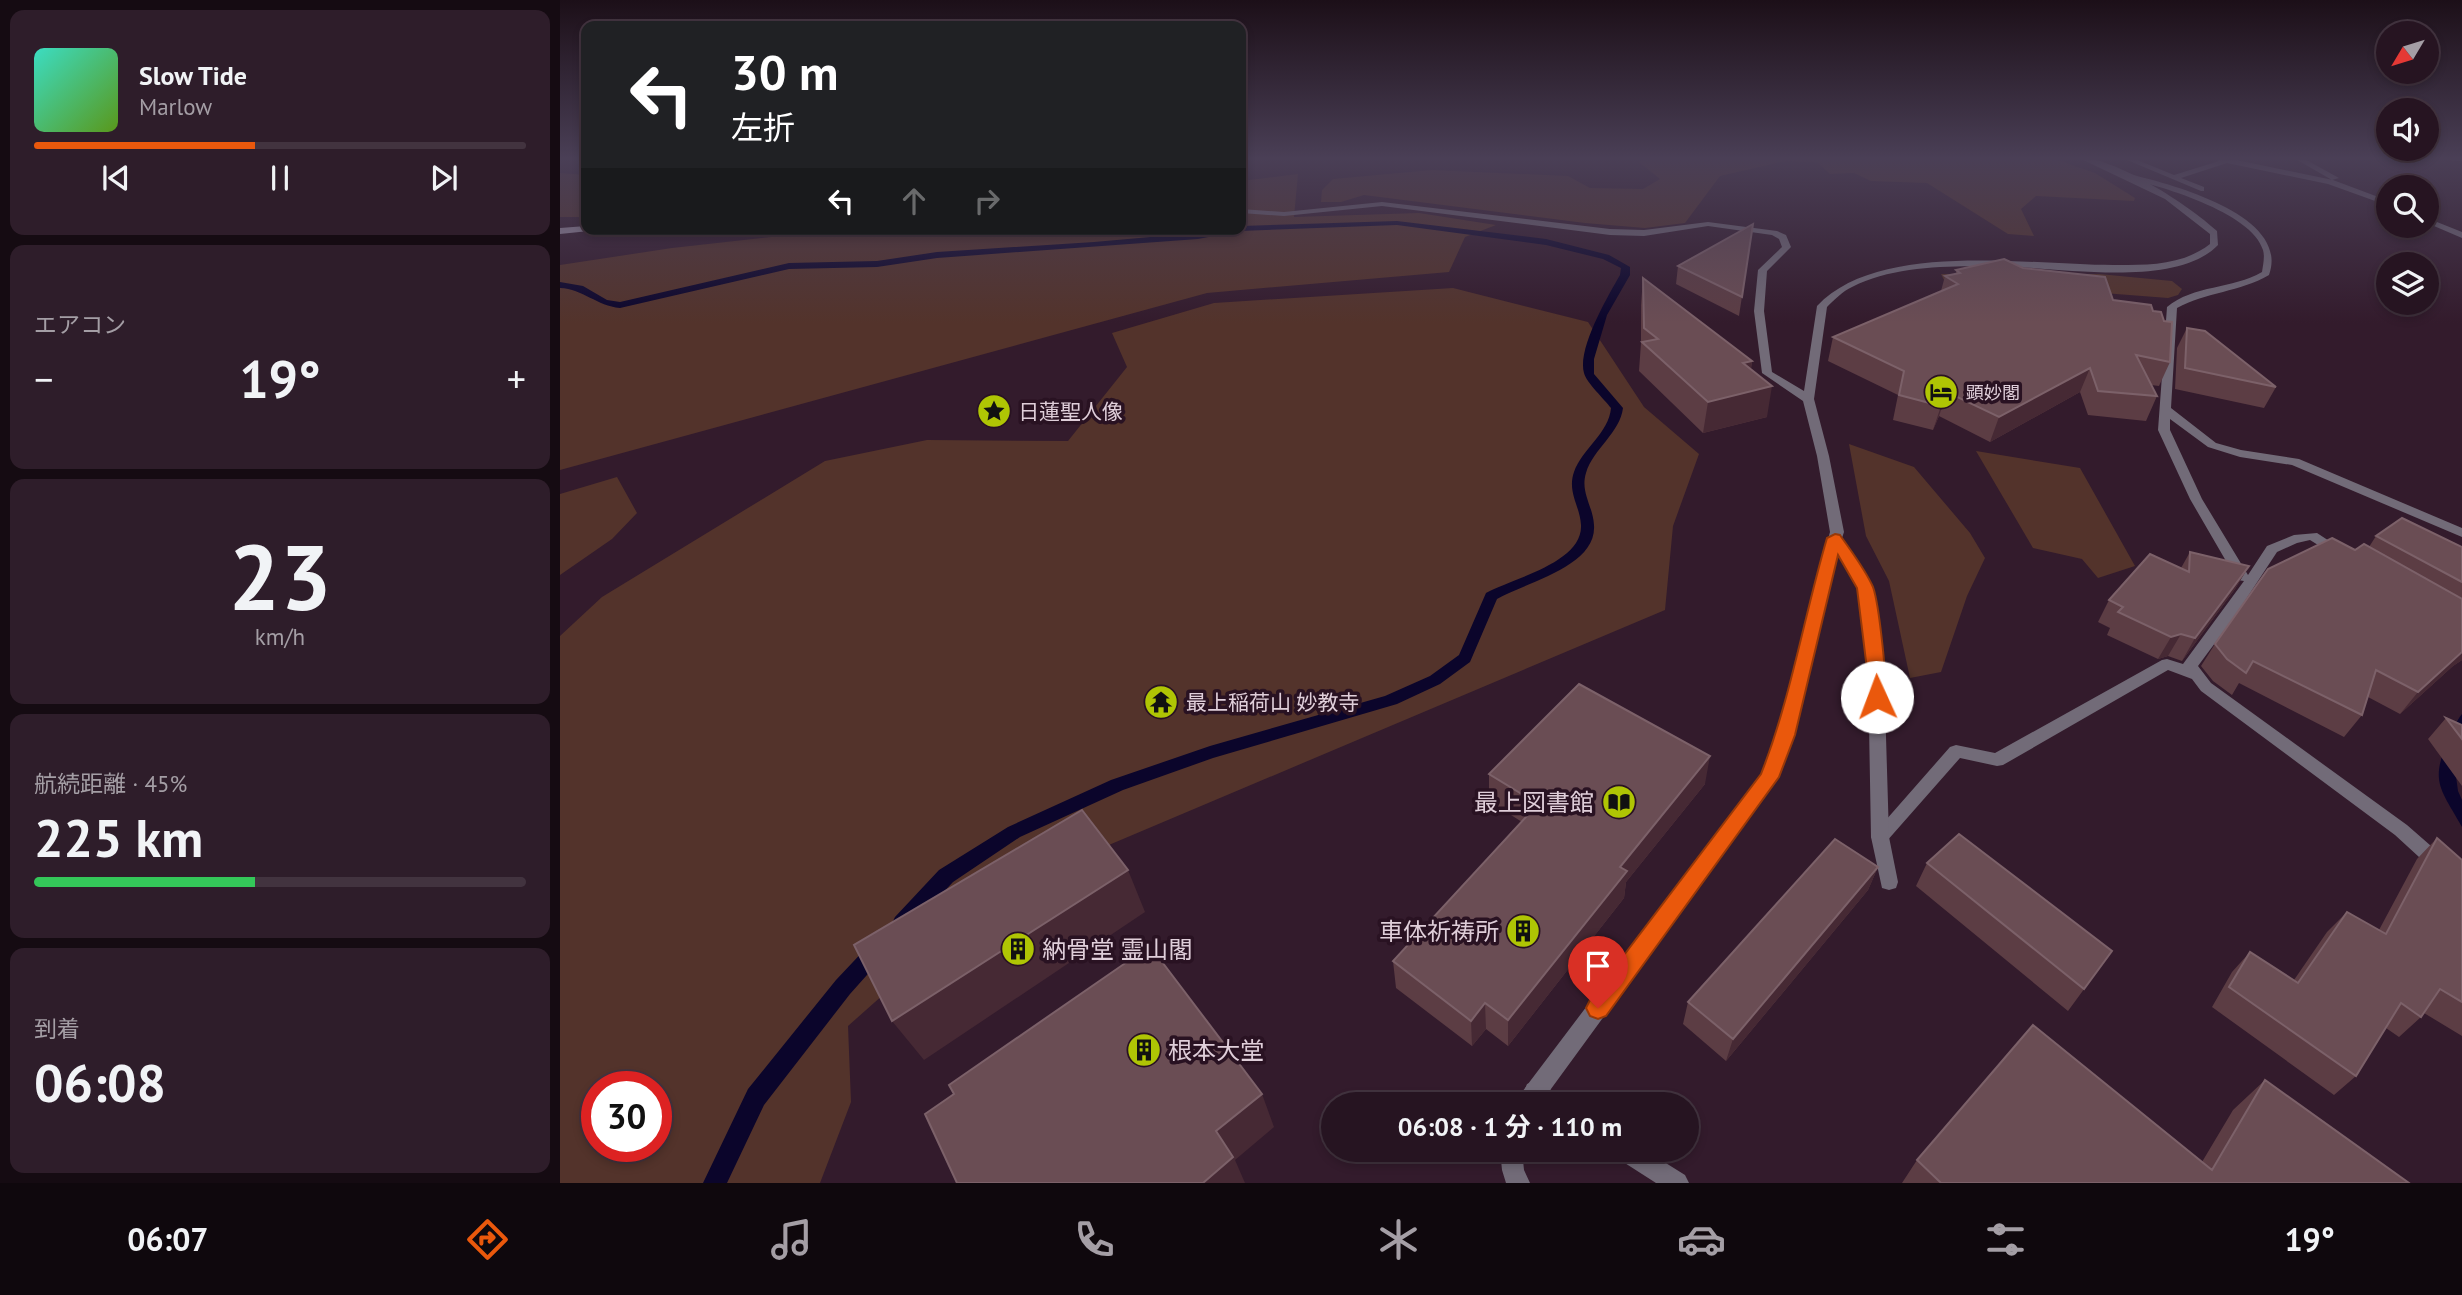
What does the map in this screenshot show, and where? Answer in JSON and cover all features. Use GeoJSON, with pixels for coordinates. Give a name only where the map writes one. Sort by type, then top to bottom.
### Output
{"type":"FeatureCollection","features":[{"type":"Feature","properties":{"kind":"main road"},"geometry":{"type":"LineString","coordinates":[[560,231],[581,229]]}},
{"type":"Feature","properties":{"kind":"street"},"geometry":{"type":"LineString","coordinates":[[1258,212],[1302,212]]}},
{"type":"Feature","properties":{"kind":"street"},"geometry":{"type":"LineString","coordinates":[[1449,212],[1610,232],[1644,233],[1708,223],[1774,233],[1783,237],[1787,247],[1763,270],[1759,311],[1768,373],[1808,399]]}},
{"type":"Feature","properties":{"kind":"street"},"geometry":{"type":"LineString","coordinates":[[1535,1092],[1769,777],[1786,735],[1816,606],[1837,532],[1823,456],[1808,399],[1822,306],[1830,295],[1854,281],[1893,269],[1936,264],[2118,269],[2170,266],[2202,257],[2214,245],[2214,233],[2190,212]]}},
{"type":"Feature","properties":{"kind":"street"},"geometry":{"type":"LineString","coordinates":[[2226,212],[2261,239],[2268,250],[2266,273],[2251,284],[2184,299],[2172,307],[2164,430],[2176,459],[2247,588]]}},
{"type":"Feature","properties":{"kind":"street"},"geometry":{"type":"LineString","coordinates":[[2439,225],[2462,235]]}},
{"type":"Feature","properties":{"kind":"street"},"geometry":{"type":"LineString","coordinates":[[2165,409],[2212,444],[2240,453],[2295,462],[2462,533]]}},
{"type":"Feature","properties":{"kind":"street"},"geometry":{"type":"LineString","coordinates":[[2353,560],[2312,536],[2294,539],[2272,549],[2190,666],[2206,687],[2401,830],[2462,884]]}},
{"type":"Feature","properties":{"kind":"street"},"geometry":{"type":"LineString","coordinates":[[1835,538],[1865,588],[1877,669],[1880,837],[1889,881]]}},
{"type":"Feature","properties":{"kind":"street"},"geometry":{"type":"LineString","coordinates":[[1880,837],[1956,751],[1997,760],[2167,664],[2198,676]]}},
{"type":"Feature","properties":{"kind":"street"},"geometry":{"type":"LineString","coordinates":[[1512,1162],[1518,1183]]}},
{"type":"Feature","properties":{"kind":"street"},"geometry":{"type":"LineString","coordinates":[[1644,1162],[1677,1183]]}},
{"type":"Feature","properties":{"kind":"shaded area"},"geometry":{"type":"Polygon","coordinates":[[[560,212],[581,212],[581,217],[560,217],[560,212]]]}},
{"type":"Feature","properties":{"kind":"shaded area"},"geometry":{"type":"Polygon","coordinates":[[[1246,212],[1294,212],[1294,217],[1419,213],[1496,225],[1465,237],[1449,272],[1207,293],[560,470],[560,265],[672,248],[789,235],[1246,235],[1246,212]]]}},
{"type":"Feature","properties":{"kind":"shaded area"},"geometry":{"type":"Polygon","coordinates":[[[1500,212],[1693,212],[1685,223],[1645,228],[1500,212]]]}},
{"type":"Feature","properties":{"kind":"shaded area"},"geometry":{"type":"Polygon","coordinates":[[[1973,212],[2023,212],[2034,236],[2008,234],[1973,212]]]}},
{"type":"Feature","properties":{"kind":"shaded area"},"geometry":{"type":"Polygon","coordinates":[[[1941,274],[2099,274],[2172,281],[2182,289],[2178,295],[2168,298],[2026,287],[2010,282],[1944,280],[1941,274]]]}},
{"type":"Feature","properties":{"kind":"shaded area"},"geometry":{"type":"Polygon","coordinates":[[[1453,288],[1588,322],[1644,407],[1699,454],[1673,526],[1665,610],[1000,891],[848,1026],[851,1102],[820,1183],[560,1183],[560,636],[602,597],[825,461],[927,440],[1068,441],[1127,367],[1112,333],[1214,303],[1453,288]]]}},
{"type":"Feature","properties":{"kind":"shaded area"},"geometry":{"type":"Polygon","coordinates":[[[1849,444],[1914,467],[1970,533],[1985,558],[1967,596],[1941,672],[1910,678],[1889,581],[1866,536],[1849,444]]]}},
{"type":"Feature","properties":{"kind":"shaded area"},"geometry":{"type":"Polygon","coordinates":[[[1976,451],[2080,468],[2135,566],[2098,578],[2082,559],[2033,548],[1976,451]]]}},
{"type":"Feature","properties":{"kind":"shaded area"},"geometry":{"type":"Polygon","coordinates":[[[617,477],[637,513],[612,539],[560,575],[560,494],[617,477]]]}},
{"type":"Feature","properties":{"kind":"shaded area"},"geometry":{"type":"Polygon","coordinates":[[[2462,714],[2462,756],[2455,769],[2462,800],[2462,827],[2443,794],[2439,776],[2443,754],[2462,714]]]}},
{"type":"Feature","properties":{"kind":"building"},"geometry":{"type":"Polygon","coordinates":[[[1753,224],[1742,297],[1678,266],[1753,224]]]}},
{"type":"Feature","properties":{"kind":"building"},"geometry":{"type":"Polygon","coordinates":[[[2004,259],[2023,268],[2105,277],[2113,300],[2151,305],[2153,311],[2161,312],[2164,321],[2172,322],[2170,362],[2136,355],[2157,396],[2098,391],[2090,368],[1999,417],[1947,392],[1941,406],[1899,395],[1904,371],[1833,337],[1958,284],[1945,276],[1960,273],[1956,270],[2004,259]]]}},
{"type":"Feature","properties":{"kind":"building"},"geometry":{"type":"Polygon","coordinates":[[[1643,278],[1752,361],[1743,363],[1772,386],[1708,402],[1642,342],[1658,339],[1644,328],[1643,278]]]}},
{"type":"Feature","properties":{"kind":"building"},"geometry":{"type":"Polygon","coordinates":[[[2187,328],[2205,331],[2276,387],[2185,368],[2187,328]]]}},
{"type":"Feature","properties":{"kind":"building"},"geometry":{"type":"Polygon","coordinates":[[[2402,518],[2462,547],[2462,582],[2376,536],[2402,518]]]}},
{"type":"Feature","properties":{"kind":"building"},"geometry":{"type":"Polygon","coordinates":[[[2332,538],[2355,550],[2364,544],[2462,599],[2462,652],[2418,692],[2376,670],[2362,715],[2253,661],[2246,673],[2227,659],[2215,644],[2268,569],[2332,538]]]}},
{"type":"Feature","properties":{"kind":"building"},"geometry":{"type":"Polygon","coordinates":[[[2190,552],[2249,566],[2195,638],[2181,634],[2171,637],[2118,612],[2123,607],[2109,600],[2150,554],[2189,572],[2190,552]]]}},
{"type":"Feature","properties":{"kind":"building"},"geometry":{"type":"Polygon","coordinates":[[[1579,684],[1710,756],[1620,867],[1627,871],[1508,1020],[1485,1003],[1471,1021],[1393,961],[1538,804],[1489,774],[1579,684]]]}},
{"type":"Feature","properties":{"kind":"building"},"geometry":{"type":"Polygon","coordinates":[[[2446,718],[2462,725],[2462,739],[2446,718]]]}},
{"type":"Feature","properties":{"kind":"building"},"geometry":{"type":"Polygon","coordinates":[[[1082,810],[1128,870],[892,1021],[854,945],[1082,810]]]}},
{"type":"Feature","properties":{"kind":"building"},"geometry":{"type":"Polygon","coordinates":[[[1959,834],[2112,951],[2084,989],[1927,863],[1959,834]]]}},
{"type":"Feature","properties":{"kind":"building"},"geometry":{"type":"Polygon","coordinates":[[[2437,838],[2462,860],[2462,1002],[2440,989],[2421,1017],[2401,1003],[2356,1076],[2229,987],[2250,952],[2298,983],[2347,912],[2386,934],[2437,838]]]}},
{"type":"Feature","properties":{"kind":"building"},"geometry":{"type":"Polygon","coordinates":[[[1835,839],[1878,867],[1733,1039],[1688,1002],[1835,839]]]}},
{"type":"Feature","properties":{"kind":"building","name":"根本大堂"},"geometry":{"type":"Polygon","coordinates":[[[1150,946],[1262,1094],[1216,1131],[1233,1157],[1203,1183],[957,1183],[925,1114],[954,1094],[949,1085],[1150,946]]]}},
{"type":"Feature","properties":{"kind":"building"},"geometry":{"type":"Polygon","coordinates":[[[2033,1025],[2212,1170],[2265,1080],[2409,1183],[1941,1183],[1917,1160],[2033,1025]]]}},
{"type":"Feature","properties":{"kind":"waterway"},"geometry":{"type":"LineString","coordinates":[[902,923],[946,876],[1014,832],[1117,785],[1210,752],[1391,700],[1435,680],[1465,658],[1491,596],[1566,561],[1583,544],[1588,522],[1577,483],[1583,465],[1616,418],[1617,408],[1589,374],[1589,359],[1602,315],[1625,275],[1626,267],[1606,257],[1546,242],[1397,223],[1246,229]]}},
{"type":"Feature","properties":{"kind":"waterway"},"geometry":{"type":"LineString","coordinates":[[560,285],[580,288],[604,302],[620,305],[789,266],[877,264],[937,255],[1204,235]]}},
{"type":"Feature","properties":{"kind":"waterway"},"geometry":{"type":"LineString","coordinates":[[715,1183],[756,1097],[843,987],[876,951]]}},
{"type":"Feature","properties":{"kind":"place","name":"顕妙閣"},"geometry":{"type":"Point","coordinates":[1941,392]}},
{"type":"Feature","properties":{"kind":"place","name":"日蓮聖人像"},"geometry":{"type":"Point","coordinates":[994,411]}},
{"type":"Feature","properties":{"kind":"place","name":"最上稲荷山 妙教寺"},"geometry":{"type":"Point","coordinates":[1161,702]}},
{"type":"Feature","properties":{"kind":"place","name":"最上図書館"},"geometry":{"type":"Point","coordinates":[1619,802]}},
{"type":"Feature","properties":{"kind":"place","name":"車体祈祷所"},"geometry":{"type":"Point","coordinates":[1523,931]}},
{"type":"Feature","properties":{"kind":"place","name":"納骨堂 霊山閣"},"geometry":{"type":"Point","coordinates":[1018,949]}},
{"type":"Feature","properties":{"kind":"place","name":"根本大堂"},"geometry":{"type":"Point","coordinates":[1144,1050]}},
{"type":"Feature","properties":{"kind":"route"},"geometry":{"type":"LineString","coordinates":[[1598,1008],[1769,777],[1786,735],[1835,538],[1865,588],[1877,669],[1877,697]]}}]}
